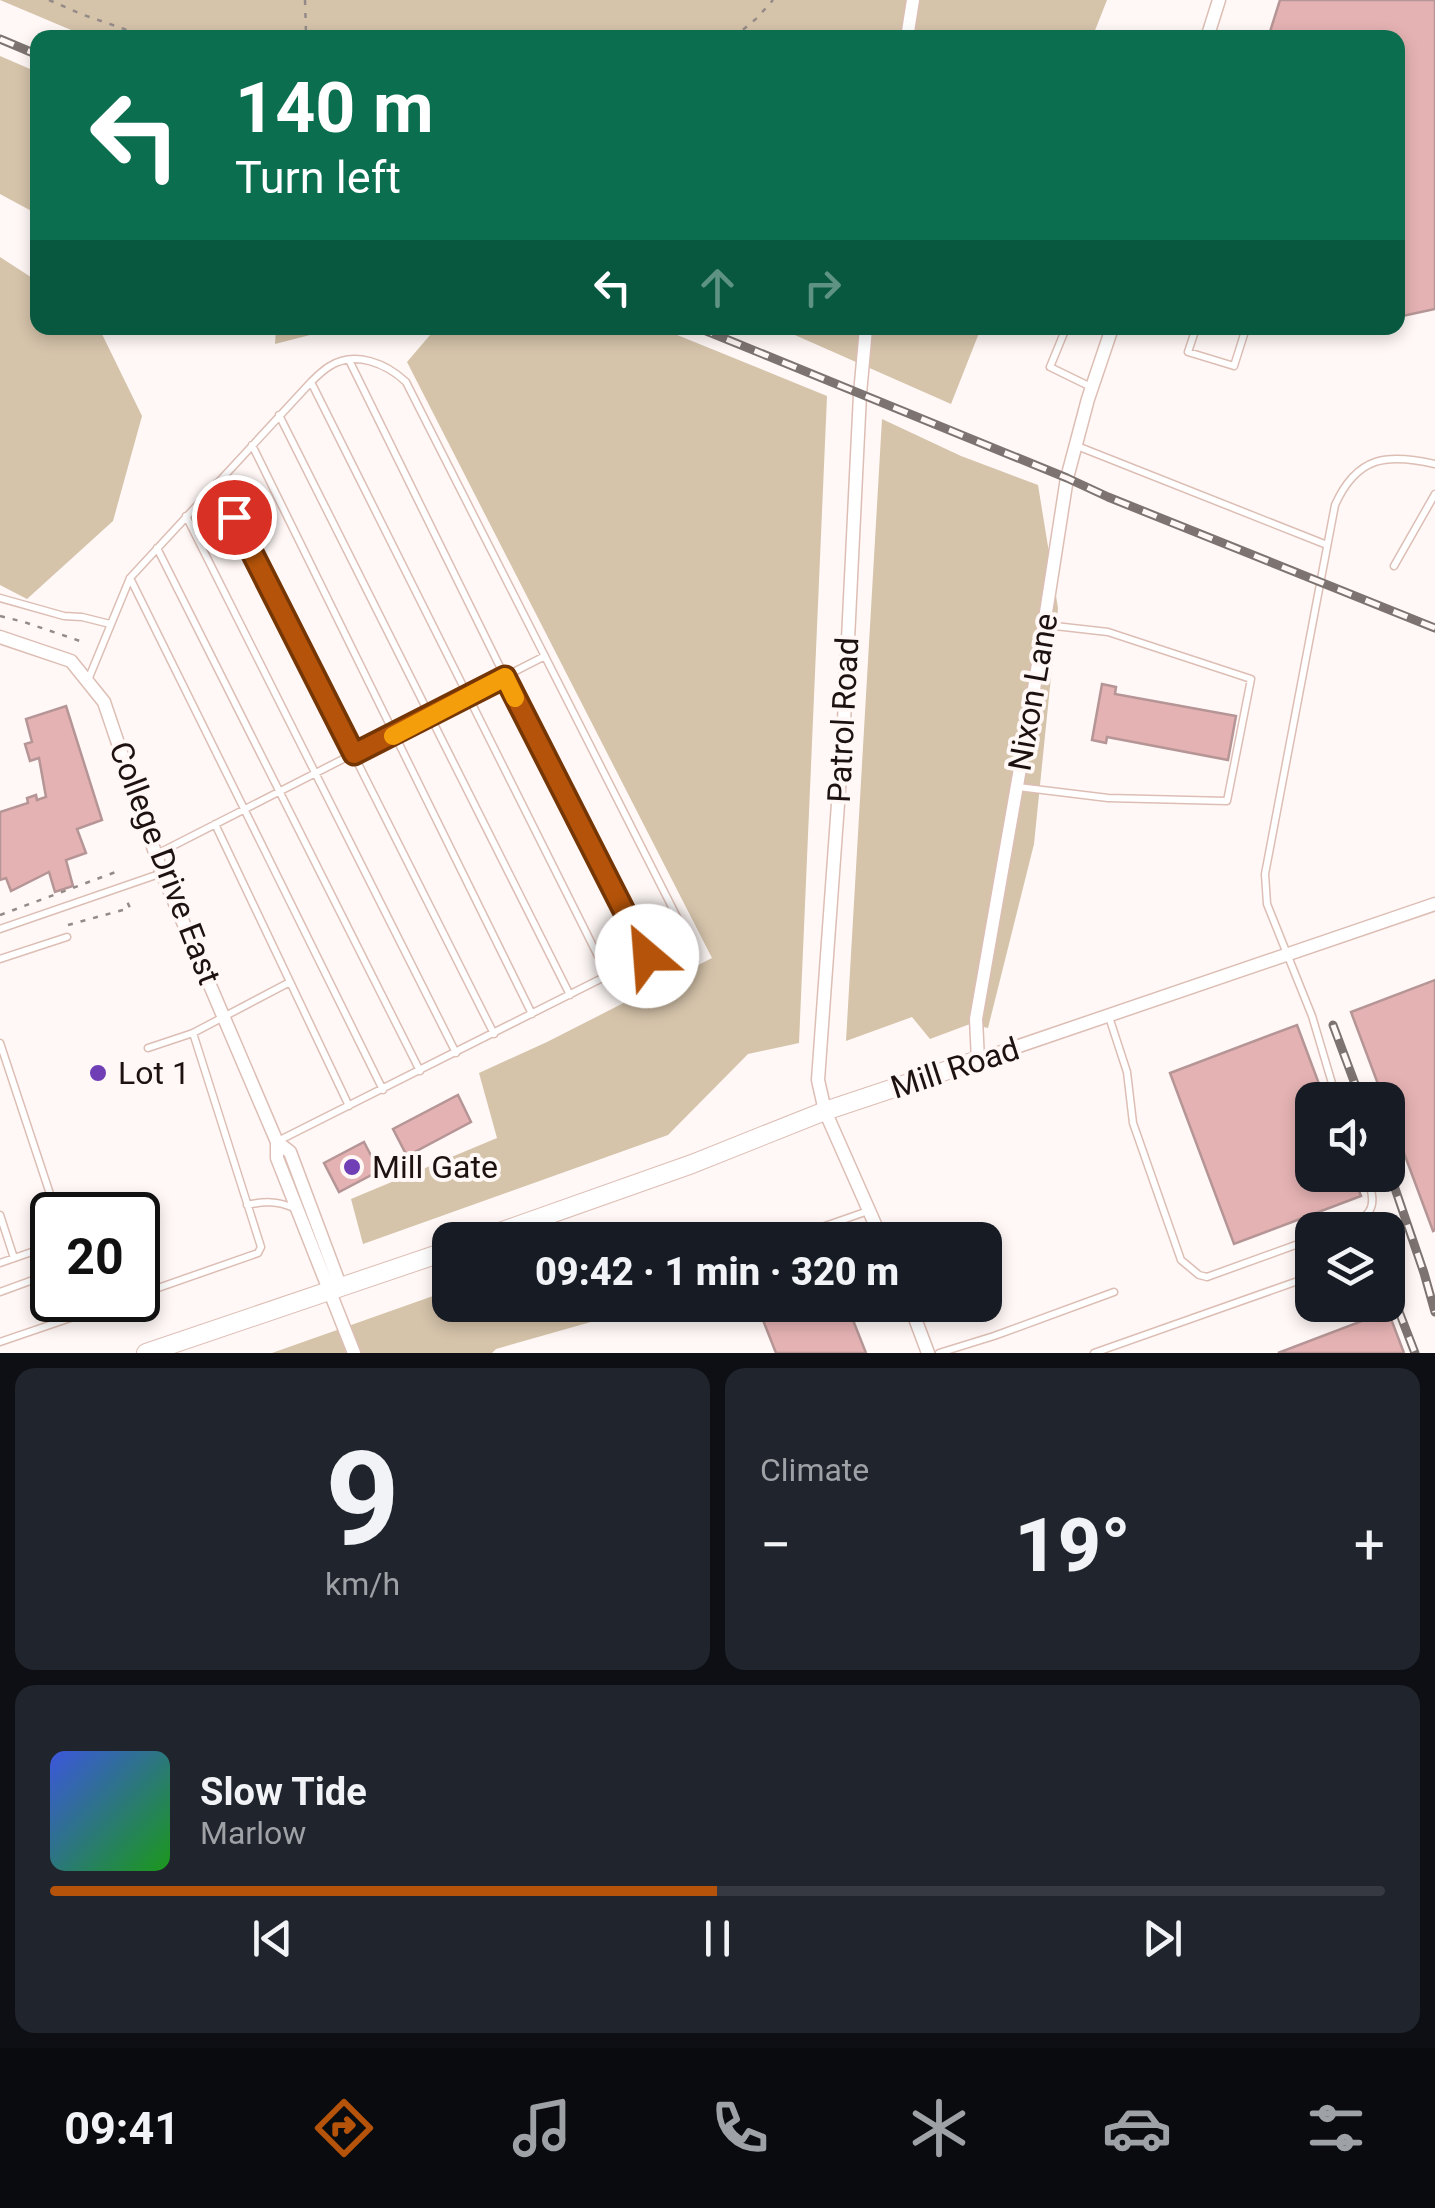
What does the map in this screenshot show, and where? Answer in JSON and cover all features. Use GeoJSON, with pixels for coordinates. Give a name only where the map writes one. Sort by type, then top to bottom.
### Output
{"type":"FeatureCollection","features":[{"type":"Feature","properties":{"kind":"street"},"geometry":{"type":"LineString","coordinates":[[908,30],[913,0]]}},
{"type":"Feature","properties":{"kind":"street"},"geometry":{"type":"LineString","coordinates":[[1209,30],[1219,0]]}},
{"type":"Feature","properties":{"kind":"street","name":"Patrol Road"},"geometry":{"type":"LineString","coordinates":[[865,335],[844,721],[818,1080],[825,1111],[874,1222]]}},
{"type":"Feature","properties":{"kind":"street","name":"Nixon Lane"},"geometry":{"type":"LineString","coordinates":[[978,1060],[976,1019],[1067,478],[1110,335]]}},
{"type":"Feature","properties":{"kind":"street","name":"College Drive East"},"geometry":{"type":"LineString","coordinates":[[0,637],[71,662],[104,702],[162,873],[277,1142],[277,1158],[292,1176],[335,1290]]}},
{"type":"Feature","properties":{"kind":"street","name":"Mill Road"},"geometry":{"type":"LineString","coordinates":[[528,1222],[692,1164],[825,1111],[1435,904]]}},
{"type":"Feature","properties":{"kind":"street","name":"College Drive East"},"geometry":{"type":"LineString","coordinates":[[292,1176],[297,1209],[335,1290]]}},
{"type":"Feature","properties":{"kind":"street"},"geometry":{"type":"LineString","coordinates":[[146,1353],[432,1256]]}},
{"type":"Feature","properties":{"kind":"street"},"geometry":{"type":"LineString","coordinates":[[335,1290],[354,1353]]}},
{"type":"Feature","properties":{"kind":"street"},"geometry":{"type":"LineString","coordinates":[[916,1322],[928,1353]]}},
{"type":"Feature","properties":{"kind":"lane"},"geometry":{"type":"LineString","coordinates":[[1063,335],[1050,367],[1092,388]]}},
{"type":"Feature","properties":{"kind":"lane"},"geometry":{"type":"LineString","coordinates":[[1194,335],[1188,352],[1234,366],[1244,335]]}},
{"type":"Feature","properties":{"kind":"lane"},"geometry":{"type":"LineString","coordinates":[[349,360],[647,956]]}},
{"type":"Feature","properties":{"kind":"lane"},"geometry":{"type":"LineString","coordinates":[[88,680],[130,578],[311,382],[334,363],[374,361],[406,382],[680,923],[679,934],[670,944],[277,1142]]}},
{"type":"Feature","properties":{"kind":"lane"},"geometry":{"type":"LineString","coordinates":[[311,382],[608,976]]}},
{"type":"Feature","properties":{"kind":"lane"},"geometry":{"type":"LineString","coordinates":[[280,416],[570,995]]}},
{"type":"Feature","properties":{"kind":"lane"},"geometry":{"type":"LineString","coordinates":[[252,444],[532,1014]]}},
{"type":"Feature","properties":{"kind":"lane"},"geometry":{"type":"LineString","coordinates":[[1076,446],[1327,546]]}},
{"type":"Feature","properties":{"kind":"lane"},"geometry":{"type":"LineString","coordinates":[[1332,1082],[1314,1020],[1267,904],[1265,874],[1335,505],[1343,488],[1370,463],[1407,457],[1435,464]]}},
{"type":"Feature","properties":{"kind":"lane"},"geometry":{"type":"LineString","coordinates":[[217,483],[494,1034]]}},
{"type":"Feature","properties":{"kind":"lane"},"geometry":{"type":"LineString","coordinates":[[1394,566],[1435,494]]}},
{"type":"Feature","properties":{"kind":"lane"},"geometry":{"type":"LineString","coordinates":[[186,516],[456,1053]]}},
{"type":"Feature","properties":{"kind":"lane"},"geometry":{"type":"LineString","coordinates":[[157,548],[420,1071]]}},
{"type":"Feature","properties":{"kind":"lane"},"geometry":{"type":"LineString","coordinates":[[130,578],[383,1090]]}},
{"type":"Feature","properties":{"kind":"lane"},"geometry":{"type":"LineString","coordinates":[[0,598],[110,624]]}},
{"type":"Feature","properties":{"kind":"lane"},"geometry":{"type":"LineString","coordinates":[[1017,787],[1108,798],[1227,801],[1251,679],[1108,632],[1044,625]]}},
{"type":"Feature","properties":{"kind":"lane"},"geometry":{"type":"LineString","coordinates":[[156,855],[545,656]]}},
{"type":"Feature","properties":{"kind":"lane"},"geometry":{"type":"LineString","coordinates":[[216,824],[350,1106]]}},
{"type":"Feature","properties":{"kind":"lane"},"geometry":{"type":"LineString","coordinates":[[0,929],[162,873]]}},
{"type":"Feature","properties":{"kind":"lane"},"geometry":{"type":"LineString","coordinates":[[0,958],[67,937]]}},
{"type":"Feature","properties":{"kind":"lane"},"geometry":{"type":"LineString","coordinates":[[148,1048],[193,1033],[290,982]]}},
{"type":"Feature","properties":{"kind":"lane"},"geometry":{"type":"LineString","coordinates":[[1108,1016],[1127,1072],[1133,1123],[1181,1260],[1208,1278],[1295,1245]]}},
{"type":"Feature","properties":{"kind":"lane"},"geometry":{"type":"LineString","coordinates":[[160,1287],[258,1253],[260,1247],[193,1033]]}},
{"type":"Feature","properties":{"kind":"lane"},"geometry":{"type":"LineString","coordinates":[[0,1043],[49,1192]]}},
{"type":"Feature","properties":{"kind":"lane"},"geometry":{"type":"LineString","coordinates":[[247,1205],[280,1202],[297,1209]]}},
{"type":"Feature","properties":{"kind":"lane"},"geometry":{"type":"LineString","coordinates":[[837,1222],[869,1211]]}},
{"type":"Feature","properties":{"kind":"lane"},"geometry":{"type":"LineString","coordinates":[[0,1215],[14,1258]]}},
{"type":"Feature","properties":{"kind":"lane"},"geometry":{"type":"LineString","coordinates":[[0,1263],[30,1253]]}},
{"type":"Feature","properties":{"kind":"lane"},"geometry":{"type":"LineString","coordinates":[[0,1292],[30,1281]]}},
{"type":"Feature","properties":{"kind":"lane"},"geometry":{"type":"LineString","coordinates":[[1094,1353],[1295,1282]]}},
{"type":"Feature","properties":{"kind":"lane"},"geometry":{"type":"LineString","coordinates":[[939,1353],[1114,1292]]}},
{"type":"Feature","properties":{"kind":"lane"},"geometry":{"type":"LineString","coordinates":[[0,1342],[59,1322]]}},
{"type":"Feature","properties":{"kind":"path"},"geometry":{"type":"LineString","coordinates":[[49,0],[127,30]]}},
{"type":"Feature","properties":{"kind":"path"},"geometry":{"type":"LineString","coordinates":[[306,0],[306,30]]}},
{"type":"Feature","properties":{"kind":"path"},"geometry":{"type":"LineString","coordinates":[[742,30],[774,0]]}},
{"type":"Feature","properties":{"kind":"path"},"geometry":{"type":"LineString","coordinates":[[0,616],[80,641]]}},
{"type":"Feature","properties":{"kind":"path"},"geometry":{"type":"LineString","coordinates":[[0,915],[121,870]]}},
{"type":"Feature","properties":{"kind":"path"},"geometry":{"type":"LineString","coordinates":[[64,926],[130,908],[121,888]]}},
{"type":"Feature","properties":{"kind":"shaded area"},"geometry":{"type":"Polygon","coordinates":[[[0,0],[1107,0],[1095,30],[71,30],[0,0]]]}},
{"type":"Feature","properties":{"kind":"shaded area"},"geometry":{"type":"Polygon","coordinates":[[[0,56],[30,69],[30,210],[0,194],[0,56]]]}},
{"type":"Feature","properties":{"kind":"shaded area"},"geometry":{"type":"Polygon","coordinates":[[[0,257],[30,276],[30,335],[102,335],[142,416],[113,521],[27,599],[0,585],[0,257]]]}},
{"type":"Feature","properties":{"kind":"shaded area"},"geometry":{"type":"Polygon","coordinates":[[[276,335],[310,335],[275,344],[276,335]]]}},
{"type":"Feature","properties":{"kind":"shaded area"},"geometry":{"type":"Polygon","coordinates":[[[430,335],[677,335],[827,396],[799,1043],[748,1054],[668,1135],[363,1244],[351,1199],[497,1138],[479,1073],[712,958],[407,362],[430,335]]]}},
{"type":"Feature","properties":{"kind":"shaded area"},"geometry":{"type":"Polygon","coordinates":[[[795,335],[978,335],[951,404],[795,335]]]}},
{"type":"Feature","properties":{"kind":"shaded area"},"geometry":{"type":"Polygon","coordinates":[[[882,419],[961,456],[1038,485],[1058,608],[1034,844],[988,1028],[970,1024],[930,1039],[912,1017],[846,1041],[882,419]]]}},
{"type":"Feature","properties":{"kind":"shaded area"},"geometry":{"type":"Polygon","coordinates":[[[432,1296],[432,1322],[591,1322],[492,1353],[272,1353],[432,1296]]]}},
{"type":"Feature","properties":{"kind":"building"},"geometry":{"type":"Polygon","coordinates":[[[1280,0],[1435,0],[1435,309],[1405,315],[1405,30],[1271,30],[1280,0]]]}},
{"type":"Feature","properties":{"kind":"building"},"geometry":{"type":"Polygon","coordinates":[[[1102,684],[1116,687],[1115,694],[1236,716],[1228,760],[1107,737],[1106,743],[1092,740],[1102,684]]]}},
{"type":"Feature","properties":{"kind":"building"},"geometry":{"type":"Polygon","coordinates":[[[66,706],[102,820],[77,829],[86,853],[66,860],[73,886],[55,892],[49,872],[11,891],[6,878],[0,880],[0,812],[28,803],[27,798],[36,795],[37,800],[46,797],[39,758],[30,761],[25,744],[32,742],[26,719],[66,706]]]}},
{"type":"Feature","properties":{"kind":"building"},"geometry":{"type":"Polygon","coordinates":[[[1435,980],[1433,1231],[1405,1156],[1405,1082],[1377,1082],[1351,1012],[1435,980]]]}},
{"type":"Feature","properties":{"kind":"building"},"geometry":{"type":"Polygon","coordinates":[[[1297,1025],[1318,1082],[1295,1082],[1295,1192],[1359,1192],[1361,1196],[1319,1212],[1295,1212],[1295,1221],[1234,1244],[1170,1073],[1297,1025]]]}},
{"type":"Feature","properties":{"kind":"building"},"geometry":{"type":"Polygon","coordinates":[[[458,1095],[471,1122],[407,1156],[393,1129],[458,1095]]]}},
{"type":"Feature","properties":{"kind":"building","name":"Mill Gate"},"geometry":{"type":"Polygon","coordinates":[[[364,1142],[379,1171],[339,1192],[324,1163],[364,1142]]]}},
{"type":"Feature","properties":{"kind":"building"},"geometry":{"type":"Polygon","coordinates":[[[764,1322],[854,1322],[866,1353],[776,1353],[764,1322]]]}},
{"type":"Feature","properties":{"kind":"building"},"geometry":{"type":"Polygon","coordinates":[[[1359,1322],[1392,1322],[1404,1353],[1278,1353],[1359,1322]]]}},
{"type":"Feature","properties":{"kind":"railway"},"geometry":{"type":"LineString","coordinates":[[0,39],[30,52]]}},
{"type":"Feature","properties":{"kind":"railway"},"geometry":{"type":"LineString","coordinates":[[716,335],[1435,628]]}},
{"type":"Feature","properties":{"kind":"railway"},"geometry":{"type":"LineString","coordinates":[[1333,1025],[1354,1082]]}},
{"type":"Feature","properties":{"kind":"railway"},"geometry":{"type":"LineString","coordinates":[[1396,1192],[1435,1312]]}},
{"type":"Feature","properties":{"kind":"railway"},"geometry":{"type":"LineString","coordinates":[[1403,1322],[1415,1353]]}},
{"type":"Feature","properties":{"kind":"slow traffic"},"geometry":{"type":"LineString","coordinates":[[393,736],[505,677],[515,698]]}},
{"type":"Feature","properties":{"kind":"place","name":"Lot 1"},"geometry":{"type":"Point","coordinates":[98,1073]}},
{"type":"Feature","properties":{"kind":"place","name":"Mill Gate"},"geometry":{"type":"Point","coordinates":[352,1167]}},
{"type":"Feature","properties":{"kind":"route"},"geometry":{"type":"LineString","coordinates":[[234,517],[354,754],[505,677],[647,956]]}}]}
